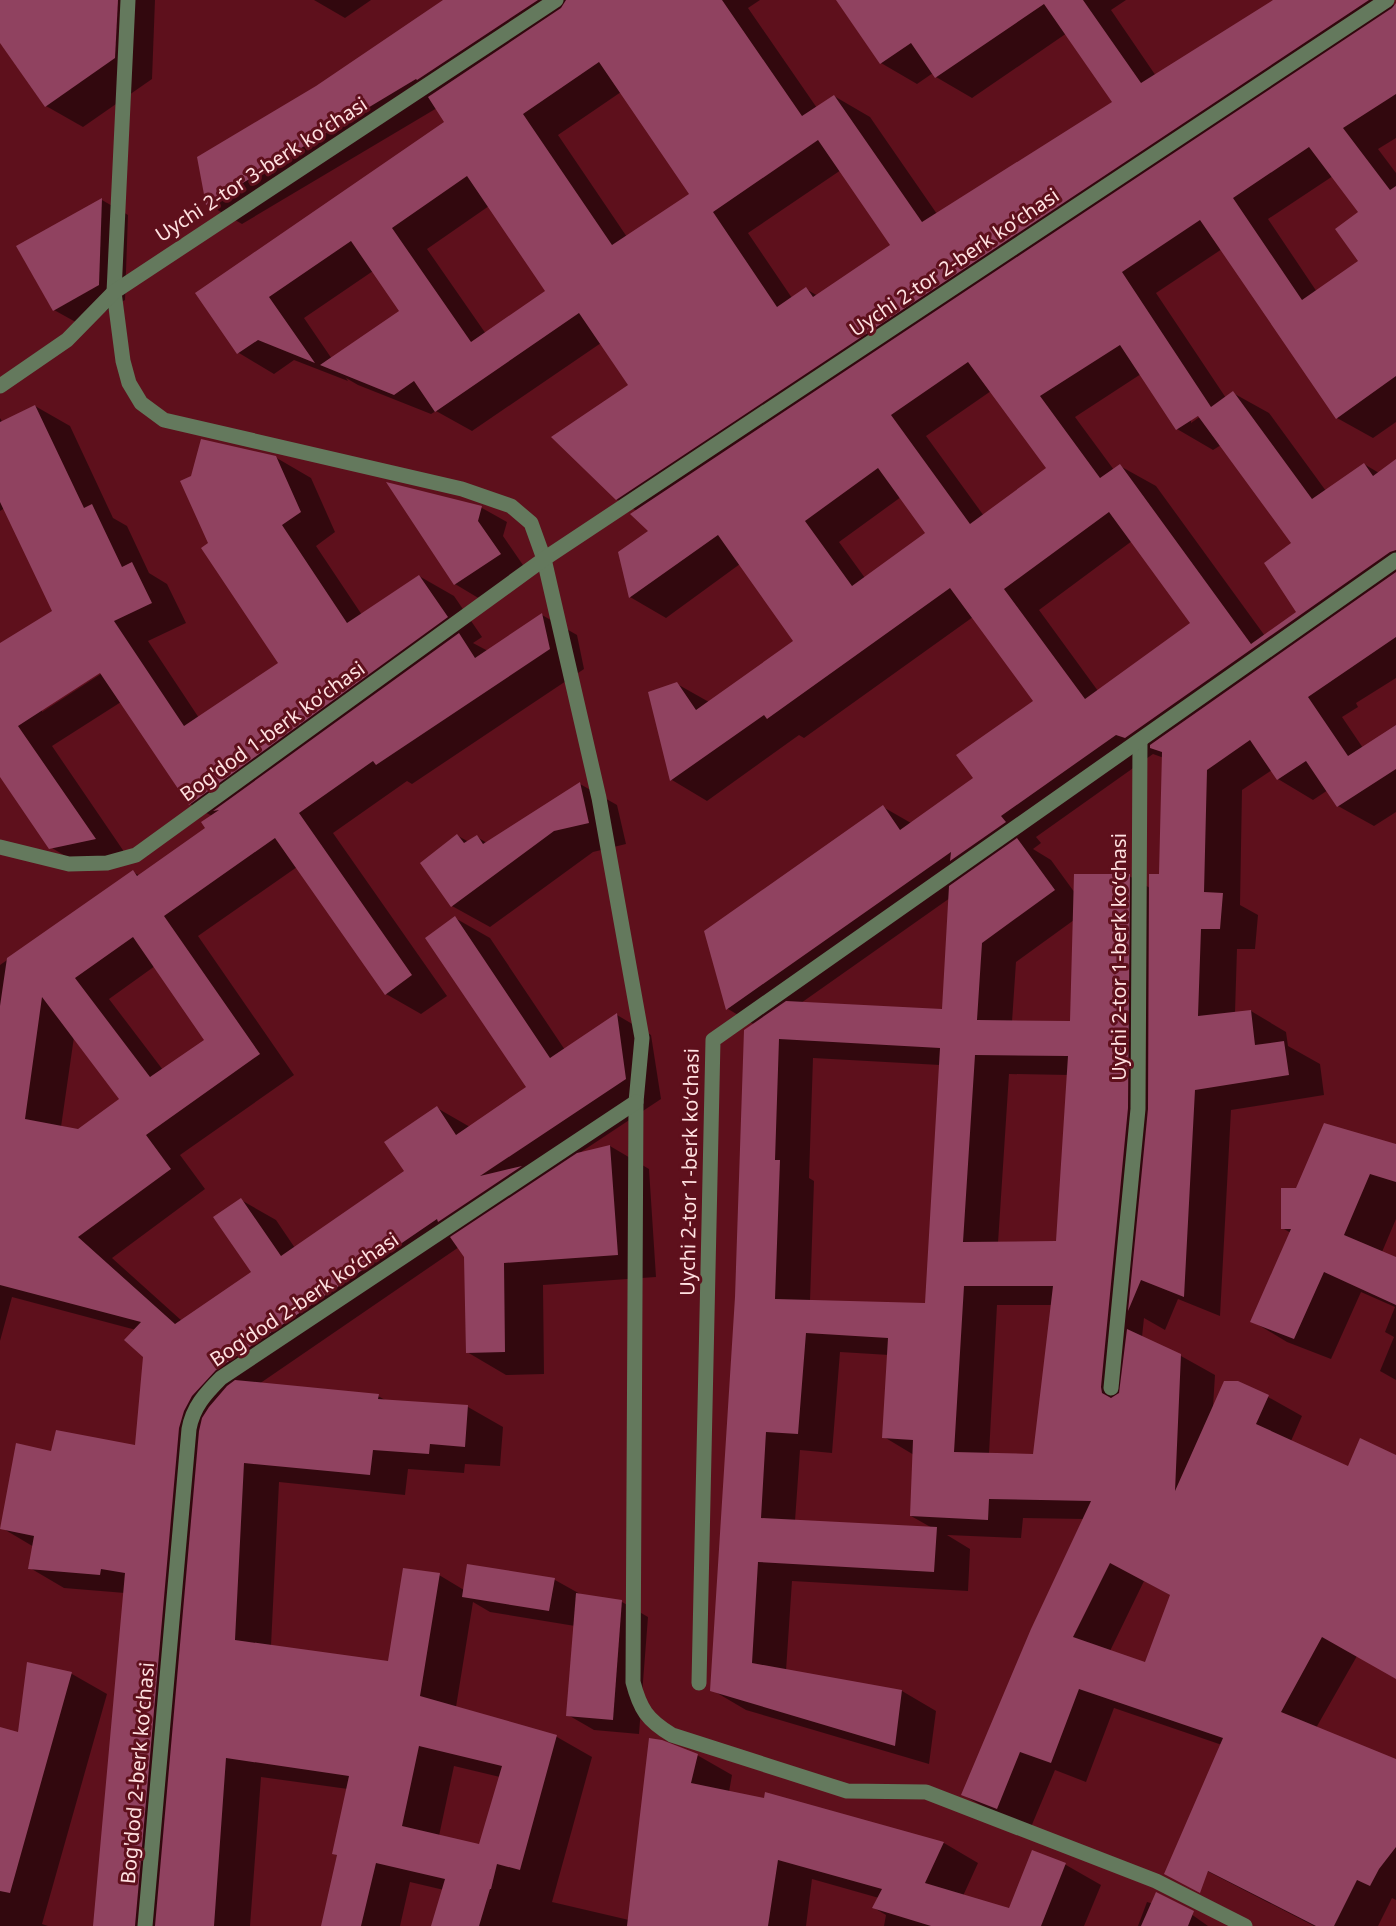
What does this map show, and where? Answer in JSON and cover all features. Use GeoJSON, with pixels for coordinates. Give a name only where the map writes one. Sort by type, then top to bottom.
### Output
{"type":"FeatureCollection","features":[{"type":"Feature","properties":{"kind":"street"},"geometry":{"type":"LineString","coordinates":[[128,0],[114,292],[123,361],[129,383],[141,403],[164,420],[462,489],[511,506],[531,523],[544,559],[599,798],[642,1038],[636,1102],[633,1682],[638,1701],[646,1716],[672,1735],[847,1791],[926,1792],[1156,1881],[1245,1926]]}},
{"type":"Feature","properties":{"kind":"street","name":"Uychi 2-tor 3-berk koʻchasi"},"geometry":{"type":"LineString","coordinates":[[0,386],[67,340],[114,292],[556,0]]}},
{"type":"Feature","properties":{"kind":"street","name":"Uychi 2-tor 2-berk koʻchasi"},"geometry":{"type":"LineString","coordinates":[[544,559],[1387,0]]}},
{"type":"Feature","properties":{"kind":"street","name":"Bog'dod 1-berk koʻchasi"},"geometry":{"type":"LineString","coordinates":[[0,847],[69,864],[107,863],[136,855],[544,559]]}},
{"type":"Feature","properties":{"kind":"street","name":"Uychi 2-tor 1-berk koʻchasi"},"geometry":{"type":"LineString","coordinates":[[699,1683],[713,1040],[1396,560]]}},
{"type":"Feature","properties":{"kind":"street","name":"Uychi 2-tor 1-berk koʻchasi"},"geometry":{"type":"LineString","coordinates":[[1111,1388],[1138,1109],[1140,741]]}},
{"type":"Feature","properties":{"kind":"street","name":"Bog'dod 2-berk koʻchasi"},"geometry":{"type":"LineString","coordinates":[[144,1926],[189,1429],[197,1405],[221,1378],[636,1102]]}},
{"type":"Feature","properties":{"kind":"building"},"geometry":{"type":"Polygon","coordinates":[[[0,0],[118,0],[115,58],[45,107],[0,43],[0,0]]]}},
{"type":"Feature","properties":{"kind":"building"},"geometry":{"type":"Polygon","coordinates":[[[443,0],[538,0],[417,80],[206,205],[197,157],[316,86],[443,0]]]}},
{"type":"Feature","properties":{"kind":"building"},"geometry":{"type":"Polygon","coordinates":[[[566,0],[722,0],[802,116],[834,95],[922,222],[1112,102],[1044,4],[935,78],[911,43],[880,64],[836,0],[1083,0],[1141,83],[1273,0],[1369,0],[616,500],[551,437],[628,385],[579,313],[435,412],[414,381],[394,395],[320,365],[399,311],[351,241],[269,297],[315,363],[258,340],[237,354],[195,293],[444,122],[428,97],[561,8],[566,0]],[[599,62],[523,114],[612,245],[689,194],[599,62]],[[818,140],[713,212],[777,307],[806,287],[813,297],[890,245],[818,140]],[[467,176],[392,228],[471,342],[545,291],[467,176]]]}},
{"type":"Feature","properties":{"kind":"building"},"geometry":{"type":"Polygon","coordinates":[[[1396,3],[1396,94],[1343,128],[1390,190],[1396,186],[1396,376],[1336,419],[1200,220],[1122,272],[1211,407],[1233,391],[1312,499],[1364,463],[1373,476],[1396,459],[1396,550],[1125,738],[1116,735],[1001,816],[1006,822],[950,861],[951,852],[726,1010],[704,931],[883,805],[900,830],[973,778],[956,755],[1033,701],[950,588],[767,719],[764,715],[670,781],[648,692],[677,682],[696,710],[793,641],[718,535],[629,598],[618,552],[648,531],[630,514],[1392,8],[1396,3]],[[1309,147],[1233,198],[1302,300],[1358,261],[1335,229],[1358,212],[1309,147]],[[1120,345],[1040,396],[1100,478],[1120,464],[1251,644],[1296,612],[1264,563],[1291,543],[1198,416],[1176,430],[1120,345]],[[968,362],[891,415],[970,524],[1046,468],[968,362]],[[878,468],[805,521],[852,586],[925,533],[878,468]],[[1109,512],[1004,589],[1085,699],[1190,623],[1109,512]]]}},
{"type":"Feature","properties":{"kind":"building"},"geometry":{"type":"Polygon","coordinates":[[[102,198],[99,285],[53,311],[16,246],[102,198]]]}},
{"type":"Feature","properties":{"kind":"building"},"geometry":{"type":"Polygon","coordinates":[[[35,405],[84,508],[92,504],[122,567],[132,562],[152,603],[114,621],[184,726],[278,663],[201,548],[208,543],[180,481],[191,476],[201,439],[276,456],[301,512],[282,525],[347,623],[419,575],[448,617],[189,805],[100,673],[18,726],[96,839],[49,849],[0,777],[0,643],[52,611],[0,502],[0,422],[35,405]]]}},
{"type":"Feature","properties":{"kind":"building"},"geometry":{"type":"Polygon","coordinates":[[[386,482],[482,506],[478,521],[501,554],[454,585],[386,482]]]}},
{"type":"Feature","properties":{"kind":"building"},"geometry":{"type":"Polygon","coordinates":[[[1396,572],[1396,637],[1308,697],[1348,756],[1396,725],[1396,769],[1337,807],[1306,761],[1277,780],[1250,740],[1207,770],[1204,892],[1223,893],[1220,929],[1201,929],[1198,1016],[1251,1010],[1255,1045],[1284,1041],[1289,1075],[1195,1090],[1184,1297],[1141,1280],[1128,1311],[1148,1109],[1149,874],[1159,874],[1162,752],[1150,748],[1150,745],[1396,572]]]}},
{"type":"Feature","properties":{"kind":"building"},"geometry":{"type":"Polygon","coordinates":[[[542,613],[550,649],[376,765],[373,761],[299,813],[412,975],[385,995],[275,838],[164,916],[260,1054],[146,1135],[171,1169],[78,1237],[175,1324],[251,1272],[213,1217],[241,1198],[281,1256],[404,1171],[384,1142],[437,1106],[456,1135],[526,1087],[425,938],[455,916],[550,1058],[617,1013],[626,1079],[480,1176],[522,1166],[438,1222],[437,1219],[216,1370],[192,1396],[179,1428],[135,1926],[93,1926],[125,1573],[101,1569],[100,1575],[28,1569],[34,1536],[0,1529],[16,1443],[51,1451],[56,1430],[135,1445],[143,1357],[124,1340],[141,1322],[0,1285],[0,1006],[7,958],[133,870],[137,876],[205,828],[201,822],[219,810],[213,811],[459,633],[475,658],[542,613]],[[133,937],[75,978],[150,1077],[204,1040],[133,937]],[[42,997],[25,1119],[78,1129],[119,1099],[42,997]]]}},
{"type":"Feature","properties":{"kind":"building"},"geometry":{"type":"Polygon","coordinates":[[[580,782],[589,823],[554,831],[451,907],[420,863],[457,834],[464,843],[477,835],[483,844],[580,782]]]}},
{"type":"Feature","properties":{"kind":"building"},"geometry":{"type":"Polygon","coordinates":[[[1017,838],[1055,890],[982,943],[977,1020],[1070,1021],[1074,874],[1130,874],[1128,1108],[1101,1387],[1102,1393],[1111,1398],[1119,1393],[1127,1329],[1181,1354],[1175,1491],[1224,1381],[1238,1381],[1269,1395],[1256,1424],[1348,1466],[1360,1438],[1396,1455],[1396,1679],[1322,1637],[1281,1712],[1396,1759],[1396,1847],[1379,1869],[1370,1886],[1357,1880],[1334,1926],[1316,1926],[1208,1871],[1200,1893],[1164,1874],[1223,1738],[1079,1689],[1051,1763],[1020,1752],[997,1809],[961,1795],[1031,1629],[1091,1501],[989,1499],[988,1520],[910,1516],[913,1440],[882,1438],[888,1338],[806,1333],[798,1434],[766,1432],[761,1518],[937,1527],[934,1572],[758,1562],[752,1663],[902,1690],[895,1746],[710,1691],[735,1297],[744,1030],[786,1001],[942,1009],[949,886],[1017,838]],[[779,1039],[775,1160],[780,1160],[775,1299],[925,1303],[940,1048],[779,1039]],[[975,1055],[963,1242],[1056,1241],[1068,1056],[975,1055]],[[964,1286],[954,1452],[1033,1454],[1053,1286],[964,1286]],[[1110,1563],[1073,1637],[1145,1662],[1170,1595],[1110,1563]]]}},
{"type":"Feature","properties":{"kind":"building"},"geometry":{"type":"Polygon","coordinates":[[[1324,1123],[1396,1144],[1396,1182],[1370,1174],[1344,1235],[1396,1257],[1396,1305],[1324,1272],[1294,1339],[1250,1322],[1291,1229],[1281,1229],[1281,1188],[1296,1188],[1324,1123]]]}},
{"type":"Feature","properties":{"kind":"building"},"geometry":{"type":"Polygon","coordinates":[[[610,1145],[618,1255],[504,1263],[505,1352],[466,1353],[464,1257],[450,1237],[577,1153],[610,1145]]]}},
{"type":"Feature","properties":{"kind":"building"},"geometry":{"type":"Polygon","coordinates":[[[235,1380],[379,1394],[378,1399],[468,1405],[465,1447],[430,1444],[429,1454],[373,1450],[370,1475],[244,1463],[235,1640],[388,1661],[403,1568],[440,1573],[420,1696],[557,1735],[520,1870],[497,1864],[479,1926],[431,1926],[445,1879],[376,1863],[361,1926],[321,1926],[337,1855],[332,1854],[349,1776],[226,1758],[214,1926],[155,1926],[199,1431],[202,1418],[227,1386],[235,1380]],[[419,1746],[402,1826],[479,1844],[502,1766],[419,1746]]]}},
{"type":"Feature","properties":{"kind":"building"},"geometry":{"type":"Polygon","coordinates":[[[467,1564],[555,1578],[549,1611],[462,1597],[467,1564]]]}},
{"type":"Feature","properties":{"kind":"building"},"geometry":{"type":"Polygon","coordinates":[[[576,1593],[622,1600],[613,1720],[566,1716],[576,1593]]]}},
{"type":"Feature","properties":{"kind":"building"},"geometry":{"type":"Polygon","coordinates":[[[27,1662],[72,1672],[10,1893],[0,1891],[0,1727],[18,1732],[27,1662]]]}},
{"type":"Feature","properties":{"kind":"building"},"geometry":{"type":"Polygon","coordinates":[[[649,1738],[662,1740],[698,1754],[691,1783],[764,1798],[765,1792],[944,1842],[925,1883],[1009,1908],[1032,1850],[1066,1863],[1041,1926],[931,1926],[872,1908],[882,1889],[778,1860],[768,1926],[627,1926],[649,1738]]]}},
{"type":"Feature","properties":{"kind":"building"},"geometry":{"type":"Polygon","coordinates":[[[1156,1892],[1194,1911],[1188,1926],[1141,1926],[1156,1892]]]}}]}
